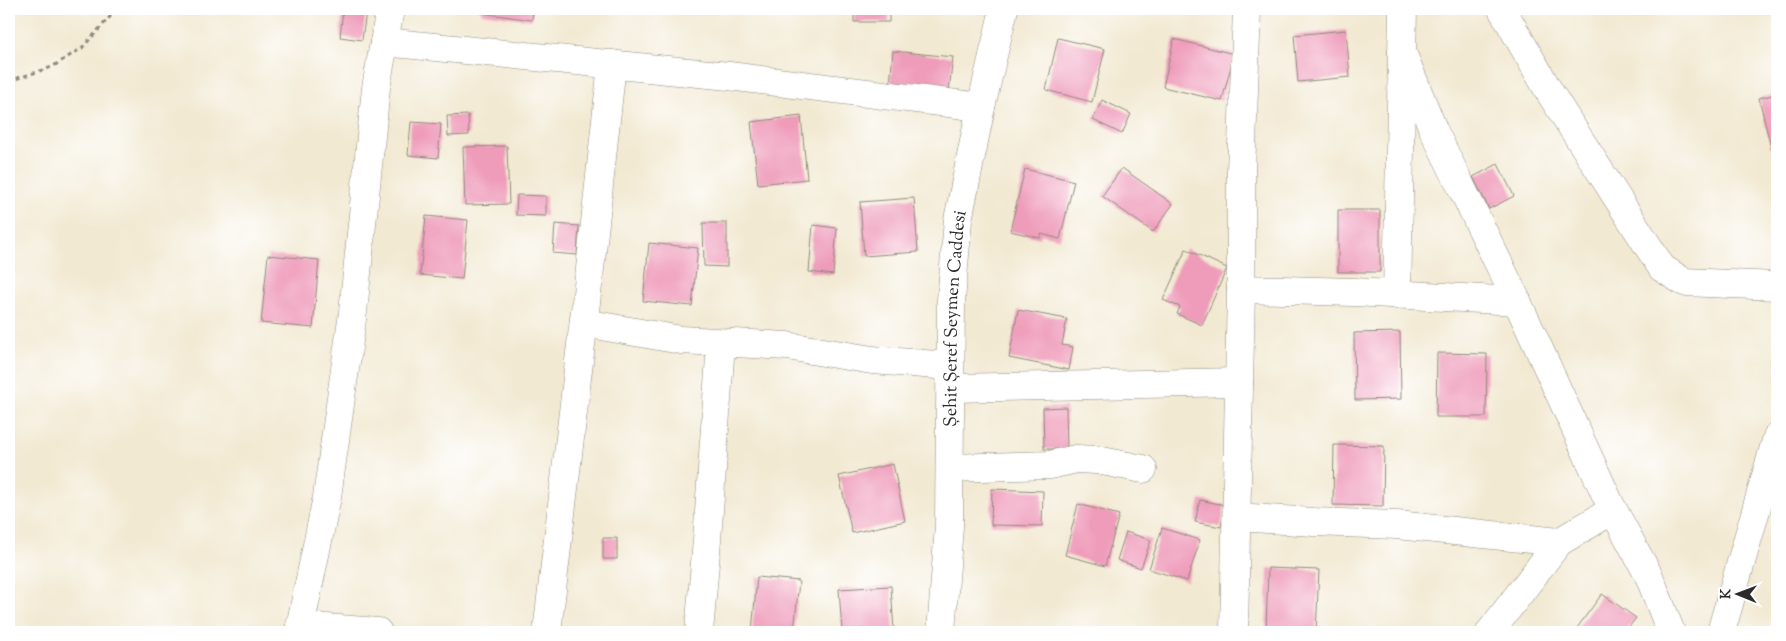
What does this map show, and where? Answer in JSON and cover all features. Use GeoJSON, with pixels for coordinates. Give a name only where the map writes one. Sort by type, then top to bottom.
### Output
{"type":"FeatureCollection","features":[{"type":"Feature","properties":{"kind":"street"},"geometry":{"type":"LineString","coordinates":[[378,632],[300,629],[327,497],[353,312],[376,88],[390,9]]}},
{"type":"Feature","properties":{"kind":"street","name":"Şehit Şeref Seymen Caddesi"},"geometry":{"type":"LineString","coordinates":[[941,632],[949,535],[951,302],[958,220],[981,107],[1004,9]]}},
{"type":"Feature","properties":{"kind":"street"},"geometry":{"type":"LineString","coordinates":[[1234,632],[1240,382],[1241,172],[1247,9]]}},
{"type":"Feature","properties":{"kind":"street"},"geometry":{"type":"LineString","coordinates":[[1397,295],[1403,9]]}},
{"type":"Feature","properties":{"kind":"street"},"geometry":{"type":"LineString","coordinates":[[1502,9],[1550,93],[1662,268],[1684,282],[1777,286]]}},
{"type":"Feature","properties":{"kind":"street"},"geometry":{"type":"LineString","coordinates":[[384,42],[729,76],[981,107]]}},
{"type":"Feature","properties":{"kind":"street"},"geometry":{"type":"LineString","coordinates":[[1402,52],[1433,128],[1517,301],[1613,510],[1649,576],[1671,632]]}},
{"type":"Feature","properties":{"kind":"street"},"geometry":{"type":"LineString","coordinates":[[547,632],[584,323],[612,64]]}},
{"type":"Feature","properties":{"kind":"street"},"geometry":{"type":"LineString","coordinates":[[1241,289],[1517,301]]}},
{"type":"Feature","properties":{"kind":"street"},"geometry":{"type":"LineString","coordinates":[[584,323],[674,338],[721,343],[787,346],[872,360],[950,377],[1240,382]]}},
{"type":"Feature","properties":{"kind":"street"},"geometry":{"type":"LineString","coordinates":[[699,632],[721,343]]}},
{"type":"Feature","properties":{"kind":"street"},"geometry":{"type":"LineString","coordinates":[[1721,632],[1777,437]]}},
{"type":"Feature","properties":{"kind":"street"},"geometry":{"type":"LineString","coordinates":[[950,468],[1050,465],[1076,459],[1097,460],[1143,469]]}},
{"type":"Feature","properties":{"kind":"street"},"geometry":{"type":"LineString","coordinates":[[1490,632],[1558,542],[1613,510]]}},
{"type":"Feature","properties":{"kind":"street"},"geometry":{"type":"LineString","coordinates":[[1237,517],[1397,526],[1558,542]]}},
{"type":"Feature","properties":{"kind":"path"},"geometry":{"type":"LineString","coordinates":[[9,81],[52,67],[82,48],[117,9]]}},
{"type":"Feature","properties":{"kind":"building"},"geometry":{"type":"Polygon","coordinates":[[[343,9],[366,12],[362,40],[340,37],[343,9]]]}},
{"type":"Feature","properties":{"kind":"building"},"geometry":{"type":"Polygon","coordinates":[[[481,9],[533,9],[532,20],[481,13],[481,9]]]}},
{"type":"Feature","properties":{"kind":"building"},"geometry":{"type":"Polygon","coordinates":[[[854,9],[889,9],[889,22],[854,22],[854,9]]]}},
{"type":"Feature","properties":{"kind":"building"},"geometry":{"type":"Polygon","coordinates":[[[1346,30],[1350,77],[1298,82],[1294,35],[1346,30]]]}},
{"type":"Feature","properties":{"kind":"building"},"geometry":{"type":"Polygon","coordinates":[[[1058,38],[1105,49],[1092,102],[1046,90],[1058,38]]]}},
{"type":"Feature","properties":{"kind":"building"},"geometry":{"type":"Polygon","coordinates":[[[1174,39],[1234,54],[1222,101],[1163,87],[1174,39]]]}},
{"type":"Feature","properties":{"kind":"building"},"geometry":{"type":"Polygon","coordinates":[[[893,51],[953,57],[949,91],[890,85],[893,51]]]}},
{"type":"Feature","properties":{"kind":"building"},"geometry":{"type":"Polygon","coordinates":[[[1777,94],[1777,147],[1771,148],[1759,98],[1777,94]]]}},
{"type":"Feature","properties":{"kind":"building"},"geometry":{"type":"Polygon","coordinates":[[[1102,100],[1131,114],[1122,134],[1093,120],[1102,100]]]}},
{"type":"Feature","properties":{"kind":"building"},"geometry":{"type":"Polygon","coordinates":[[[468,115],[469,135],[448,136],[447,116],[468,115]]]}},
{"type":"Feature","properties":{"kind":"building"},"geometry":{"type":"Polygon","coordinates":[[[801,116],[807,179],[758,184],[751,122],[801,116]]]}},
{"type":"Feature","properties":{"kind":"building"},"geometry":{"type":"Polygon","coordinates":[[[411,122],[441,124],[438,158],[408,155],[411,122]]]}},
{"type":"Feature","properties":{"kind":"building"},"geometry":{"type":"Polygon","coordinates":[[[507,146],[509,204],[465,205],[463,147],[507,146]]]}},
{"type":"Feature","properties":{"kind":"building"},"geometry":{"type":"Polygon","coordinates":[[[1498,164],[1514,196],[1489,209],[1473,177],[1498,164]]]}},
{"type":"Feature","properties":{"kind":"building"},"geometry":{"type":"Polygon","coordinates":[[[1122,168],[1173,204],[1153,232],[1102,196],[1122,168]]]}},
{"type":"Feature","properties":{"kind":"building"},"geometry":{"type":"Polygon","coordinates":[[[1025,169],[1074,181],[1060,239],[1041,234],[1040,238],[1010,231],[1025,169]]]}},
{"type":"Feature","properties":{"kind":"building"},"geometry":{"type":"Polygon","coordinates":[[[517,195],[546,196],[546,216],[516,215],[517,195]]]}},
{"type":"Feature","properties":{"kind":"building"},"geometry":{"type":"Polygon","coordinates":[[[914,198],[918,252],[864,256],[860,202],[914,198]]]}},
{"type":"Feature","properties":{"kind":"building"},"geometry":{"type":"Polygon","coordinates":[[[1338,210],[1380,210],[1380,272],[1338,272],[1338,210]]]}},
{"type":"Feature","properties":{"kind":"building"},"geometry":{"type":"Polygon","coordinates":[[[426,216],[468,220],[462,279],[420,275],[426,216]]]}},
{"type":"Feature","properties":{"kind":"building"},"geometry":{"type":"Polygon","coordinates":[[[703,223],[727,223],[727,267],[704,266],[703,223]]]}},
{"type":"Feature","properties":{"kind":"building"},"geometry":{"type":"Polygon","coordinates":[[[555,224],[579,226],[577,255],[553,253],[555,224]]]}},
{"type":"Feature","properties":{"kind":"building"},"geometry":{"type":"Polygon","coordinates":[[[813,225],[837,228],[833,275],[809,272],[813,225]]]}},
{"type":"Feature","properties":{"kind":"building"},"geometry":{"type":"Polygon","coordinates":[[[649,243],[698,248],[692,306],[643,301],[649,243]]]}},
{"type":"Feature","properties":{"kind":"building"},"geometry":{"type":"Polygon","coordinates":[[[1186,249],[1227,268],[1202,325],[1177,314],[1180,307],[1163,300],[1186,249]]]}},
{"type":"Feature","properties":{"kind":"building"},"geometry":{"type":"Polygon","coordinates":[[[268,255],[319,260],[313,328],[261,323],[268,255]]]}},
{"type":"Feature","properties":{"kind":"building"},"geometry":{"type":"Polygon","coordinates":[[[1018,310],[1067,319],[1062,345],[1073,347],[1069,370],[1009,358],[1018,310]]]}},
{"type":"Feature","properties":{"kind":"building"},"geometry":{"type":"Polygon","coordinates":[[[1400,332],[1401,399],[1355,400],[1354,333],[1400,332]]]}},
{"type":"Feature","properties":{"kind":"building"},"geometry":{"type":"Polygon","coordinates":[[[1437,353],[1487,354],[1486,417],[1436,417],[1437,353]]]}},
{"type":"Feature","properties":{"kind":"building"},"geometry":{"type":"Polygon","coordinates":[[[1066,407],[1067,449],[1044,449],[1043,408],[1066,407]]]}},
{"type":"Feature","properties":{"kind":"building"},"geometry":{"type":"Polygon","coordinates":[[[1334,445],[1384,446],[1383,506],[1333,505],[1334,445]]]}},
{"type":"Feature","properties":{"kind":"building"},"geometry":{"type":"Polygon","coordinates":[[[893,464],[905,521],[852,533],[839,476],[893,464]]]}},
{"type":"Feature","properties":{"kind":"building"},"geometry":{"type":"Polygon","coordinates":[[[992,489],[1043,491],[1042,526],[991,525],[992,489]]]}},
{"type":"Feature","properties":{"kind":"building"},"geometry":{"type":"Polygon","coordinates":[[[1200,500],[1225,505],[1221,527],[1195,522],[1200,500]]]}},
{"type":"Feature","properties":{"kind":"building"},"geometry":{"type":"Polygon","coordinates":[[[1078,504],[1119,515],[1105,566],[1065,555],[1078,504]]]}},
{"type":"Feature","properties":{"kind":"building"},"geometry":{"type":"Polygon","coordinates":[[[1162,528],[1200,540],[1187,581],[1149,569],[1162,528]]]}},
{"type":"Feature","properties":{"kind":"building"},"geometry":{"type":"Polygon","coordinates":[[[1126,532],[1151,540],[1141,568],[1117,560],[1126,532]]]}},
{"type":"Feature","properties":{"kind":"building"},"geometry":{"type":"Polygon","coordinates":[[[603,538],[617,538],[617,559],[603,559],[603,538]]]}},
{"type":"Feature","properties":{"kind":"building"},"geometry":{"type":"Polygon","coordinates":[[[1268,568],[1319,570],[1316,632],[1266,630],[1268,568]]]}},
{"type":"Feature","properties":{"kind":"building"},"geometry":{"type":"Polygon","coordinates":[[[757,577],[799,581],[794,632],[752,632],[757,577]]]}},
{"type":"Feature","properties":{"kind":"building"},"geometry":{"type":"Polygon","coordinates":[[[891,586],[894,632],[842,632],[839,589],[891,586]]]}},
{"type":"Feature","properties":{"kind":"building"},"geometry":{"type":"Polygon","coordinates":[[[1602,594],[1636,618],[1625,632],[1574,632],[1602,594]]]}},
{"type":"Feature","properties":{"kind":"building"},"geometry":{"type":"Polygon","coordinates":[[[1054,630],[1054,632],[1039,632],[1039,631],[1054,630]]]}}]}
